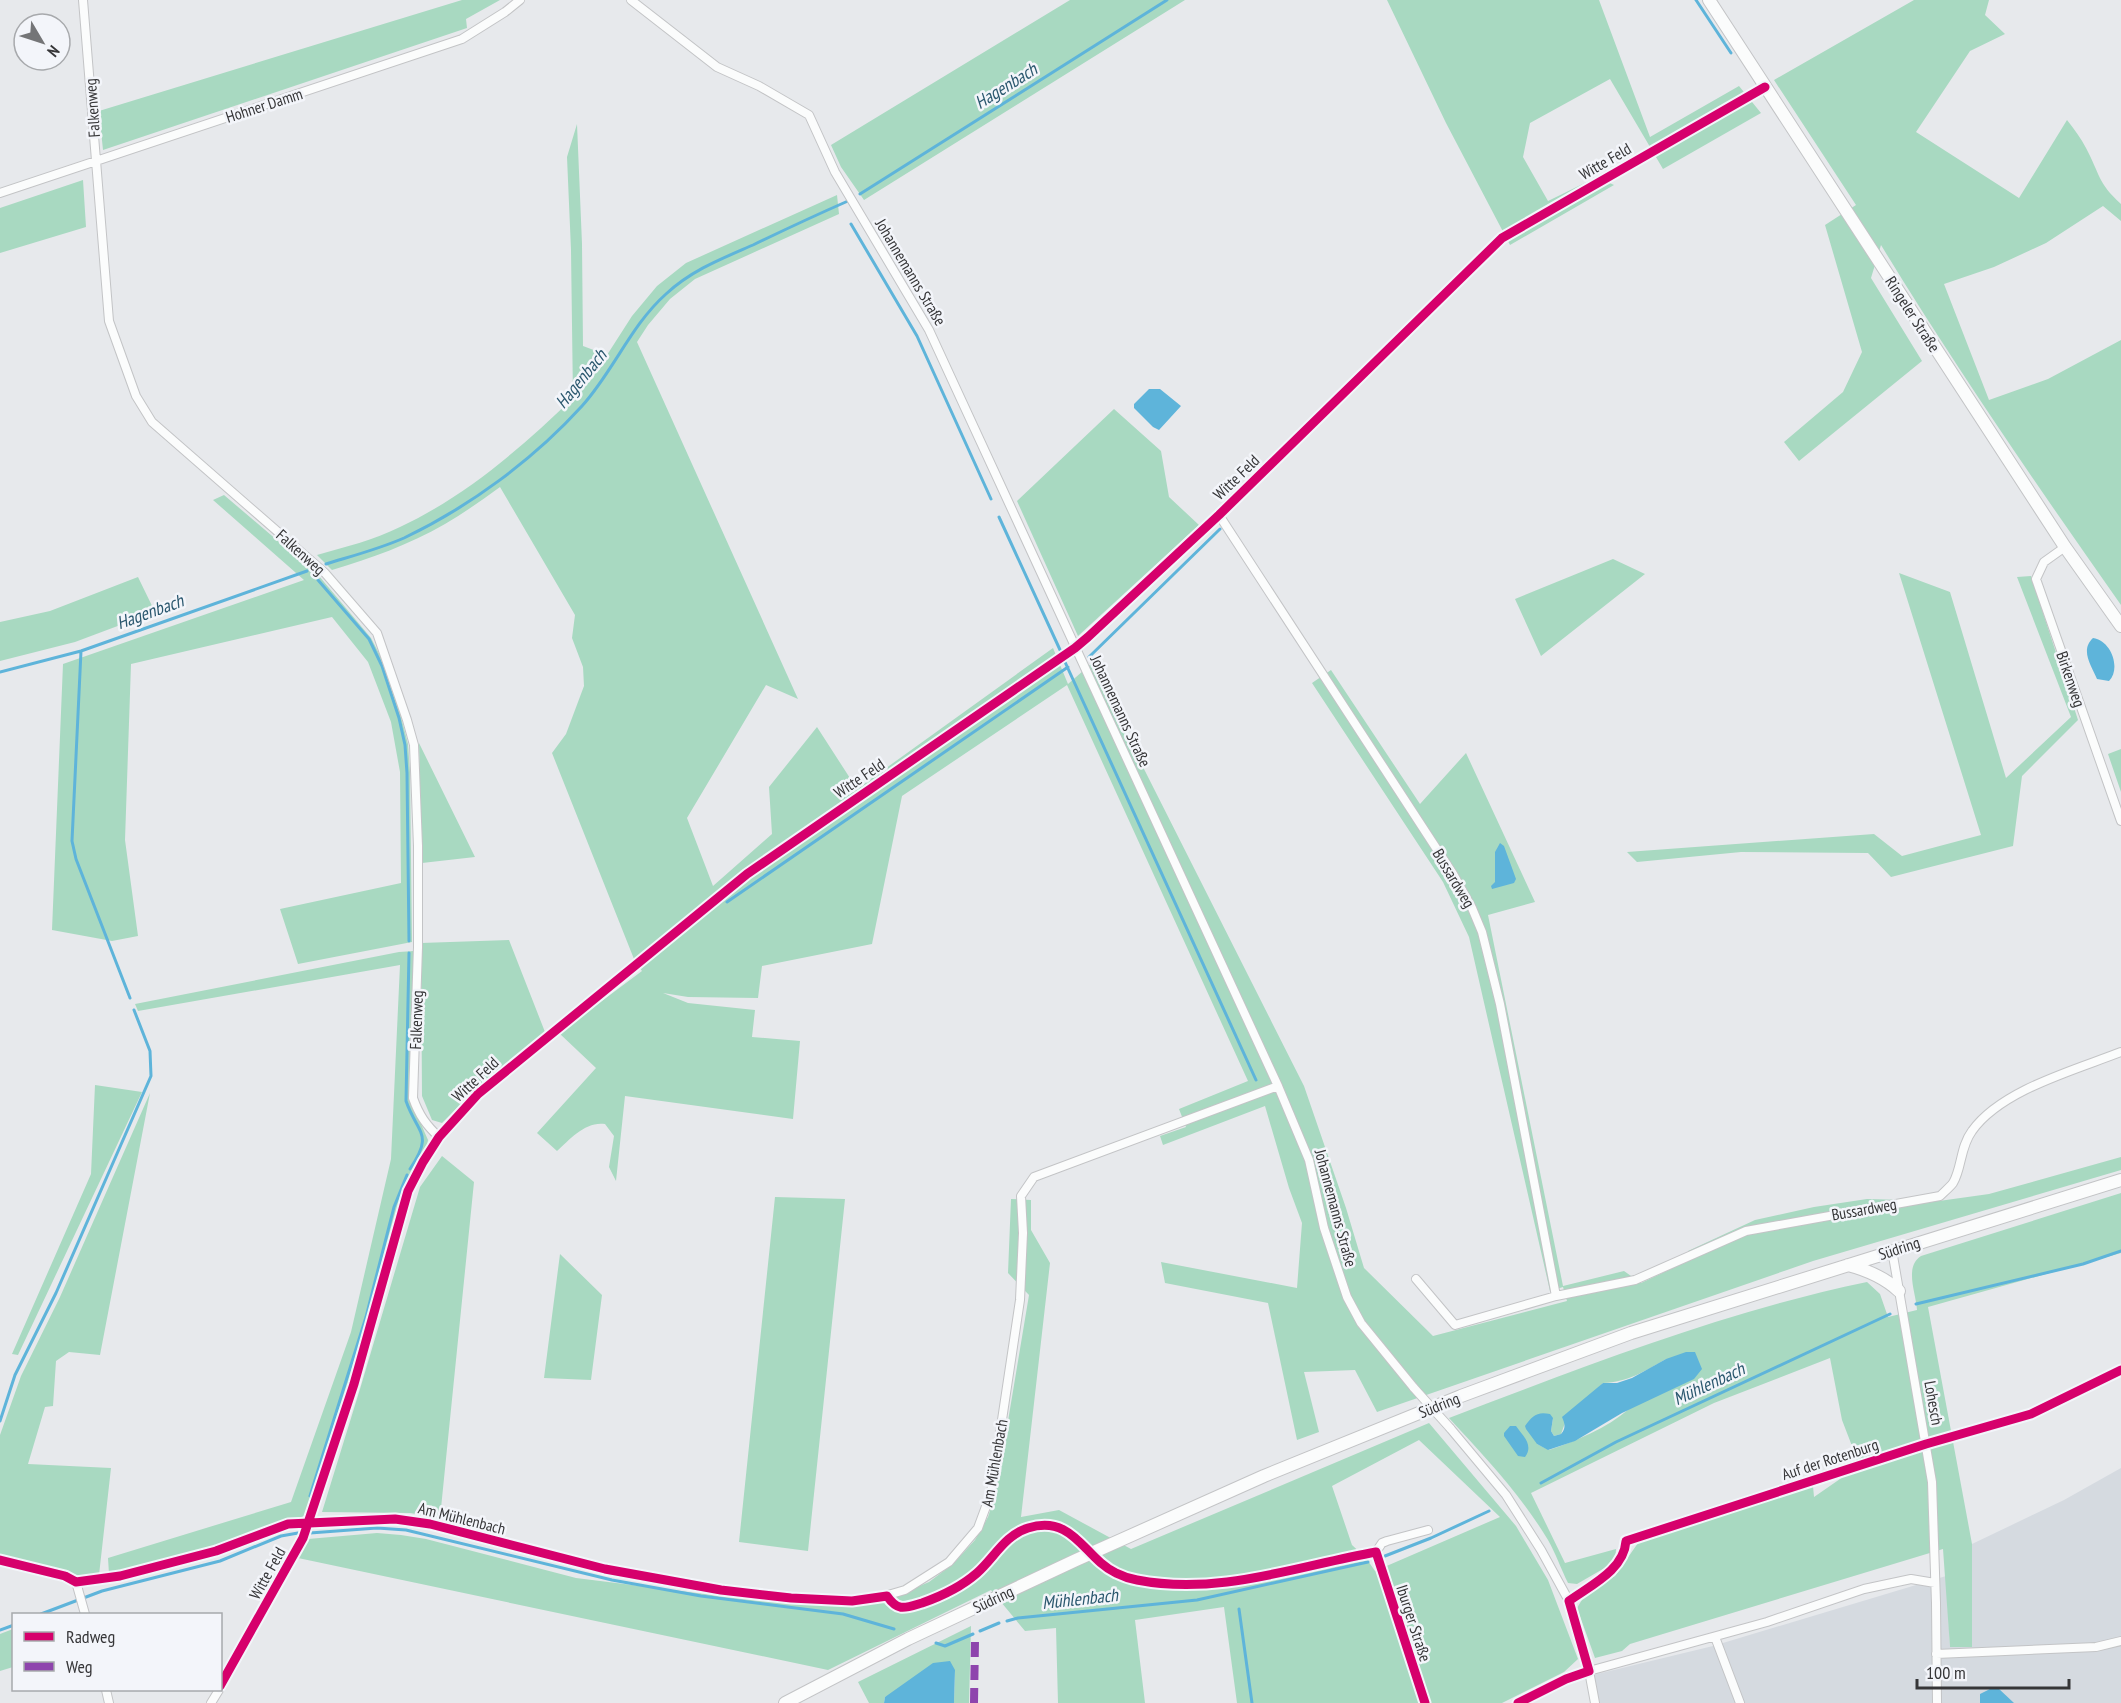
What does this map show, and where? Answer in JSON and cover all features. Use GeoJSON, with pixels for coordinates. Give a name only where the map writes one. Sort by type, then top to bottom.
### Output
{"type":"FeatureCollection","features":[{"type":"Feature","properties":{"kind":"main road","name":"Ringeler Straße"},"geometry":{"type":"LineString","coordinates":[[1709,0],[2065,547],[2121,626]]}},
{"type":"Feature","properties":{"kind":"main road","name":"Südring"},"geometry":{"type":"LineString","coordinates":[[786,1703],[908,1639],[1076,1560],[1264,1476],[1461,1396],[1631,1333],[2121,1179]]}},
{"type":"Feature","properties":{"kind":"main road"},"geometry":{"type":"LineString","coordinates":[[1848,1265],[1881,1277],[1899,1291]]}},
{"type":"Feature","properties":{"kind":"street","name":"Falkenweg"},"geometry":{"type":"LineString","coordinates":[[83,0],[109,321],[136,396],[152,422],[325,573],[377,633],[407,720],[414,745],[418,846],[418,974],[413,1098],[422,1120],[439,1137]]}},
{"type":"Feature","properties":{"kind":"street","name":"Hohner Damm"},"geometry":{"type":"LineString","coordinates":[[0,194],[462,39],[520,0]]}},
{"type":"Feature","properties":{"kind":"street","name":"Johannemanns Straße"},"geometry":{"type":"LineString","coordinates":[[631,0],[717,67],[759,86],[809,115],[835,172],[929,330],[1278,1086],[1309,1160],[1324,1228],[1347,1297],[1361,1323],[1506,1495],[1541,1550],[1569,1601],[1594,1703]]}},
{"type":"Feature","properties":{"kind":"street","name":"Witte Feld"},"geometry":{"type":"LineString","coordinates":[[222,1684],[294,1556],[309,1522],[354,1384],[408,1191],[439,1137],[478,1094],[747,874],[1075,648],[1219,515],[1502,238],[1765,87]]}},
{"type":"Feature","properties":{"kind":"street","name":"Bussardweg"},"geometry":{"type":"LineString","coordinates":[[1219,515],[1453,874],[1472,908],[1482,933],[1500,1005],[1556,1296]]}},
{"type":"Feature","properties":{"kind":"street","name":"Birkenweg"},"geometry":{"type":"LineString","coordinates":[[2065,547],[2044,562],[2036,579],[2121,821]]}},
{"type":"Feature","properties":{"kind":"street","name":"Bussardweg"},"geometry":{"type":"LineString","coordinates":[[1416,1279],[1455,1325],[1556,1296],[1635,1280],[1746,1231],[1940,1196],[1953,1182],[1966,1139],[1978,1121],[1996,1106],[2019,1092],[2121,1052]]}},
{"type":"Feature","properties":{"kind":"street","name":"Am Mühlenbach"},"geometry":{"type":"LineString","coordinates":[[0,1560],[65,1576],[76,1582],[131,1573],[216,1551],[288,1524],[395,1519],[430,1524],[605,1569],[721,1590],[791,1598],[852,1601],[871,1600],[905,1590],[949,1562],[978,1528],[987,1508],[993,1482],[1020,1300],[1022,1196],[1034,1177],[1278,1086]]}},
{"type":"Feature","properties":{"kind":"street","name":"Lohesch"},"geometry":{"type":"LineString","coordinates":[[1892,1250],[1932,1482],[1937,1703]]}},
{"type":"Feature","properties":{"kind":"street","name":"Auf der Rotenburg"},"geometry":{"type":"LineString","coordinates":[[1569,1601],[1617,1566],[1625,1551],[1626,1541],[1926,1444],[2031,1414],[2121,1370]]}},
{"type":"Feature","properties":{"kind":"street","name":"Iburger Straße"},"geometry":{"type":"LineString","coordinates":[[1425,1703],[1376,1552],[1382,1543],[1428,1530]]}},
{"type":"Feature","properties":{"kind":"street"},"geometry":{"type":"LineString","coordinates":[[1518,1703],[1566,1679],[1588,1671],[1767,1622],[1864,1589],[1911,1579],[1935,1583]]}},
{"type":"Feature","properties":{"kind":"street"},"geometry":{"type":"LineString","coordinates":[[76,1582],[85,1613]]}},
{"type":"Feature","properties":{"kind":"street"},"geometry":{"type":"LineString","coordinates":[[1715,1637],[1740,1703]]}},
{"type":"Feature","properties":{"kind":"street"},"geometry":{"type":"LineString","coordinates":[[1936,1654],[2096,1647],[2121,1641]]}},
{"type":"Feature","properties":{"kind":"shaded area"},"geometry":{"type":"Polygon","coordinates":[[[2121,1468],[2121,1703],[1600,1703],[1593,1675],[1713,1646],[1946,1576],[1950,1647],[1972,1647],[1972,1544],[2064,1500],[2121,1468]]]}},
{"type":"Feature","properties":{"kind":"green space"},"geometry":{"type":"Polygon","coordinates":[[[462,0],[500,0],[466,19],[467,28],[103,150],[99,111],[462,0]]]}},
{"type":"Feature","properties":{"kind":"green space"},"geometry":{"type":"Polygon","coordinates":[[[1070,0],[1185,0],[864,200],[841,167],[831,145],[1070,0]]]}},
{"type":"Feature","properties":{"kind":"green space"},"geometry":{"type":"Polygon","coordinates":[[[1387,0],[1599,0],[1650,137],[1739,86],[1761,113],[1663,169],[1610,79],[1530,123],[1523,157],[1548,201],[1597,177],[1614,185],[1510,245],[1446,123],[1387,0]]]}},
{"type":"Feature","properties":{"kind":"green space"},"geometry":{"type":"Polygon","coordinates":[[[1914,0],[1989,0],[1985,15],[2005,34],[1970,51],[1916,132],[2019,198],[2067,120],[2084,144],[2103,183],[2121,204],[2121,221],[2103,206],[2046,243],[1994,267],[1944,284],[1989,400],[2048,379],[2121,340],[2121,605],[1938,337],[1881,245],[1871,278],[1922,361],[1799,461],[1784,442],[1843,392],[1862,352],[1825,225],[1856,205],[1774,80],[1914,0]]]}},
{"type":"Feature","properties":{"kind":"green space"},"geometry":{"type":"Polygon","coordinates":[[[577,124],[583,346],[607,355],[632,316],[657,286],[686,263],[837,195],[839,214],[695,279],[670,299],[637,342],[798,699],[766,685],[687,818],[713,886],[772,834],[769,787],[817,727],[857,789],[1053,648],[1068,684],[1091,664],[1304,1086],[1364,1268],[1433,1336],[1567,1301],[1563,1287],[1550,1291],[1469,937],[1443,882],[1312,683],[1331,670],[1420,804],[1466,753],[1535,902],[1488,915],[1563,1286],[1624,1271],[1641,1283],[1690,1260],[1688,1251],[1755,1220],[1814,1207],[1867,1199],[1939,1201],[1989,1194],[2121,1157],[2121,1170],[1813,1261],[1377,1412],[1355,1370],[1304,1372],[1319,1432],[1297,1440],[1268,1303],[1165,1283],[1161,1262],[1297,1288],[1302,1223],[1289,1188],[1265,1106],[1163,1145],[1160,1136],[1186,1127],[1179,1109],[1248,1081],[1067,685],[902,796],[872,944],[762,966],[758,998],[688,997],[663,993],[688,1003],[755,1010],[752,1037],[800,1041],[793,1119],[625,1096],[616,1181],[609,1167],[614,1136],[605,1124],[585,1128],[557,1151],[537,1133],[596,1068],[559,1033],[642,971],[634,959],[552,753],[566,734],[584,686],[583,667],[572,638],[575,615],[500,487],[431,532],[375,556],[332,570],[317,555],[390,532],[448,501],[513,453],[573,398],[567,157],[577,124]]]}},
{"type":"Feature","properties":{"kind":"green space"},"geometry":{"type":"Polygon","coordinates":[[[83,180],[86,227],[0,253],[0,208],[83,180]]]}},
{"type":"Feature","properties":{"kind":"green space"},"geometry":{"type":"Polygon","coordinates":[[[1114,409],[1161,451],[1169,497],[1199,525],[1078,636],[1017,501],[1114,409]]]}},
{"type":"Feature","properties":{"kind":"green space"},"geometry":{"type":"Polygon","coordinates":[[[224,495],[319,576],[371,638],[385,665],[408,744],[412,942],[298,964],[280,909],[401,883],[400,772],[391,722],[368,662],[332,617],[131,664],[125,840],[138,936],[112,941],[52,930],[63,664],[304,580],[213,500],[224,495]]]}},
{"type":"Feature","properties":{"kind":"green space"},"geometry":{"type":"Polygon","coordinates":[[[1613,559],[1645,574],[1541,656],[1515,599],[1613,559]]]}},
{"type":"Feature","properties":{"kind":"green space"},"geometry":{"type":"Polygon","coordinates":[[[1899,573],[1950,592],[2006,778],[2071,717],[2017,577],[2031,576],[2078,720],[2022,776],[2013,846],[1891,877],[1868,853],[1741,852],[1637,862],[1627,852],[1874,834],[1902,856],[1981,835],[1899,573]]]}},
{"type":"Feature","properties":{"kind":"green space"},"geometry":{"type":"Polygon","coordinates":[[[138,577],[155,612],[75,642],[0,661],[0,622],[50,611],[138,577]]]}},
{"type":"Feature","properties":{"kind":"green space"},"geometry":{"type":"Polygon","coordinates":[[[419,743],[475,857],[422,863],[419,743]]]}},
{"type":"Feature","properties":{"kind":"green space"},"geometry":{"type":"Polygon","coordinates":[[[2121,749],[2121,792],[2108,754],[2121,749]]]}},
{"type":"Feature","properties":{"kind":"green space"},"geometry":{"type":"Polygon","coordinates":[[[509,940],[545,1032],[475,1090],[442,1123],[432,1120],[422,1096],[421,943],[509,940]]]}},
{"type":"Feature","properties":{"kind":"green space"},"geometry":{"type":"Polygon","coordinates":[[[414,951],[410,1099],[428,1140],[426,1150],[402,1192],[349,1384],[304,1516],[214,1548],[114,1575],[109,1574],[108,1558],[291,1502],[351,1332],[391,1159],[400,965],[138,1011],[135,1004],[399,952],[414,951]]]}},
{"type":"Feature","properties":{"kind":"green space"},"geometry":{"type":"Polygon","coordinates":[[[95,1085],[142,1092],[18,1355],[12,1354],[91,1174],[95,1085]]]}},
{"type":"Feature","properties":{"kind":"green space"},"geometry":{"type":"Polygon","coordinates":[[[150,1093],[100,1355],[69,1352],[56,1361],[53,1406],[45,1407],[28,1464],[111,1468],[99,1575],[84,1577],[0,1554],[0,1435],[21,1376],[60,1297],[150,1093]]]}},
{"type":"Feature","properties":{"kind":"green space"},"geometry":{"type":"Polygon","coordinates":[[[442,1156],[474,1182],[440,1518],[410,1513],[322,1512],[420,1187],[442,1156]]]}},
{"type":"Feature","properties":{"kind":"green space"},"geometry":{"type":"Polygon","coordinates":[[[2121,1193],[2121,1253],[1928,1307],[1972,1544],[1972,1647],[1950,1647],[1943,1549],[1630,1644],[1622,1651],[1595,1658],[1577,1608],[1586,1593],[1615,1576],[1638,1543],[1813,1486],[1814,1497],[1840,1479],[1857,1459],[1842,1420],[1830,1358],[1714,1403],[1531,1493],[1565,1563],[1616,1549],[1615,1562],[1577,1584],[1568,1583],[1554,1551],[1537,1523],[1489,1462],[1449,1418],[1655,1342],[1813,1294],[1867,1282],[1880,1294],[1888,1317],[1917,1310],[1912,1273],[1916,1261],[1921,1256],[2121,1193]],[[1666,1359],[1628,1378],[1603,1383],[1565,1423],[1561,1434],[1554,1436],[1551,1431],[1553,1418],[1537,1444],[1549,1450],[1580,1438],[1611,1422],[1634,1404],[1666,1359]]]}},
{"type":"Feature","properties":{"kind":"green space"},"geometry":{"type":"Polygon","coordinates":[[[775,1197],[845,1199],[808,1551],[739,1542],[775,1197]]]}},
{"type":"Feature","properties":{"kind":"green space"},"geometry":{"type":"Polygon","coordinates":[[[1011,1199],[1031,1200],[1031,1230],[1050,1263],[1021,1517],[1059,1510],[1131,1549],[1429,1423],[1516,1526],[1548,1580],[1578,1659],[1564,1672],[1502,1703],[1237,1703],[1224,1607],[1135,1620],[1145,1703],[1058,1703],[1056,1628],[1025,1631],[991,1590],[828,1670],[298,1558],[308,1539],[377,1533],[426,1539],[576,1578],[761,1601],[877,1604],[929,1582],[953,1564],[975,1540],[988,1517],[996,1493],[1029,1295],[1008,1273],[1011,1199]],[[1419,1440],[1332,1486],[1352,1545],[1366,1558],[1375,1571],[1500,1517],[1419,1440]]]}},
{"type":"Feature","properties":{"kind":"green space"},"geometry":{"type":"Polygon","coordinates":[[[560,1254],[602,1295],[591,1380],[544,1378],[560,1254]]]}},
{"type":"Feature","properties":{"kind":"green space"},"geometry":{"type":"Polygon","coordinates":[[[971,1626],[969,1703],[954,1703],[955,1670],[885,1697],[884,1703],[869,1703],[858,1682],[971,1626]]]}},
{"type":"Feature","properties":{"kind":"green space"},"geometry":{"type":"Polygon","coordinates":[[[12,1629],[12,1667],[0,1671],[0,1634],[12,1629]]]}},
{"type":"Feature","properties":{"kind":"water"},"geometry":{"type":"Polygon","coordinates":[[[1149,389],[1160,389],[1181,406],[1159,430],[1134,408],[1134,404],[1149,389]]]}},
{"type":"Feature","properties":{"kind":"water"},"geometry":{"type":"Polygon","coordinates":[[[2093,638],[2105,644],[2113,656],[2114,670],[2109,681],[2097,679],[2090,663],[2087,648],[2093,638]]]}},
{"type":"Feature","properties":{"kind":"water"},"geometry":{"type":"Polygon","coordinates":[[[1500,843],[1504,846],[1516,879],[1514,883],[1492,889],[1491,886],[1495,882],[1495,852],[1500,843]]]}},
{"type":"Feature","properties":{"kind":"water"},"geometry":{"type":"Polygon","coordinates":[[[1686,1352],[1695,1352],[1702,1369],[1694,1379],[1622,1413],[1575,1441],[1548,1450],[1537,1444],[1526,1429],[1525,1426],[1533,1417],[1545,1413],[1550,1414],[1553,1418],[1551,1431],[1554,1436],[1561,1434],[1564,1430],[1562,1417],[1603,1383],[1617,1383],[1632,1378],[1666,1359],[1686,1352]]]}},
{"type":"Feature","properties":{"kind":"water"},"geometry":{"type":"Polygon","coordinates":[[[1510,1426],[1516,1426],[1528,1445],[1525,1457],[1518,1456],[1504,1436],[1510,1426]]]}},
{"type":"Feature","properties":{"kind":"water"},"geometry":{"type":"Polygon","coordinates":[[[950,1661],[955,1670],[954,1703],[884,1703],[885,1697],[933,1663],[950,1661]]]}},
{"type":"Feature","properties":{"kind":"water"},"geometry":{"type":"Polygon","coordinates":[[[1992,1688],[1998,1688],[2014,1703],[1980,1703],[1980,1694],[1992,1688]]]}},
{"type":"Feature","properties":{"kind":"waterway","name":"Hagenbach"},"geometry":{"type":"LineString","coordinates":[[860,194],[1167,0]]}},
{"type":"Feature","properties":{"kind":"waterway"},"geometry":{"type":"LineString","coordinates":[[1696,0],[1731,53]]}},
{"type":"Feature","properties":{"kind":"waterway","name":"Hagenbach"},"geometry":{"type":"LineString","coordinates":[[326,564],[404,538],[476,497],[543,445],[582,406],[642,320],[676,286],[718,260],[848,201]]}},
{"type":"Feature","properties":{"kind":"waterway"},"geometry":{"type":"LineString","coordinates":[[851,224],[917,336],[991,499]]}},
{"type":"Feature","properties":{"kind":"waterway"},"geometry":{"type":"LineString","coordinates":[[999,517],[1061,652]]}},
{"type":"Feature","properties":{"kind":"waterway"},"geometry":{"type":"LineString","coordinates":[[1089,657],[1220,529]]}},
{"type":"Feature","properties":{"kind":"waterway","name":"Hagenbach"},"geometry":{"type":"LineString","coordinates":[[0,672],[81,651],[307,571]]}},
{"type":"Feature","properties":{"kind":"waterway"},"geometry":{"type":"LineString","coordinates":[[318,580],[369,639],[382,666],[399,718],[405,745],[407,773],[409,941]]}},
{"type":"Feature","properties":{"kind":"waterway"},"geometry":{"type":"LineString","coordinates":[[81,651],[72,841],[76,859],[130,998]]}},
{"type":"Feature","properties":{"kind":"waterway"},"geometry":{"type":"LineString","coordinates":[[1065,662],[1256,1080]]}},
{"type":"Feature","properties":{"kind":"waterway"},"geometry":{"type":"LineString","coordinates":[[727,902],[1068,667]]}},
{"type":"Feature","properties":{"kind":"waterway"},"geometry":{"type":"LineString","coordinates":[[409,953],[406,1101],[422,1134],[421,1148],[410,1169]]}},
{"type":"Feature","properties":{"kind":"waterway"},"geometry":{"type":"LineString","coordinates":[[0,1421],[15,1375],[56,1293],[151,1076],[150,1051],[134,1010]]}},
{"type":"Feature","properties":{"kind":"waterway"},"geometry":{"type":"LineString","coordinates":[[310,1496],[366,1317],[394,1207],[407,1175]]}},
{"type":"Feature","properties":{"kind":"waterway","name":"Mühlenbach"},"geometry":{"type":"LineString","coordinates":[[1916,1304],[2083,1264],[2121,1251]]}},
{"type":"Feature","properties":{"kind":"waterway","name":"Mühlenbach"},"geometry":{"type":"LineString","coordinates":[[1541,1483],[1616,1442],[1890,1314]]}},
{"type":"Feature","properties":{"kind":"waterway","name":"Mühlenbach"},"geometry":{"type":"LineString","coordinates":[[1385,1556],[1489,1511]]}},
{"type":"Feature","properties":{"kind":"waterway","name":"Mühlenbach"},"geometry":{"type":"LineString","coordinates":[[310,1533],[377,1528],[406,1530],[612,1580],[701,1596],[843,1614],[894,1629]]}},
{"type":"Feature","properties":{"kind":"waterway","name":"Mühlenbach"},"geometry":{"type":"LineString","coordinates":[[44,1613],[102,1591],[220,1561],[281,1536],[298,1533]]}},
{"type":"Feature","properties":{"kind":"waterway","name":"Mühlenbach"},"geometry":{"type":"LineString","coordinates":[[1007,1621],[1197,1600],[1368,1562]]}},
{"type":"Feature","properties":{"kind":"waterway"},"geometry":{"type":"LineString","coordinates":[[1239,1609],[1252,1703]]}},
{"type":"Feature","properties":{"kind":"waterway","name":"Mühlenbach"},"geometry":{"type":"LineString","coordinates":[[980,1631],[999,1623]]}},
{"type":"Feature","properties":{"kind":"waterway","name":"Mühlenbach"},"geometry":{"type":"LineString","coordinates":[[0,1630],[12,1626]]}},
{"type":"Feature","properties":{"kind":"waterway","name":"Mühlenbach"},"geometry":{"type":"LineString","coordinates":[[936,1643],[945,1646],[973,1634]]}},
{"type":"Feature","properties":{"kind":"marked path"},"geometry":{"type":"LineString","coordinates":[[974,1703],[975,1641]]}},
{"type":"Feature","properties":{"kind":"cycle path"},"geometry":{"type":"LineString","coordinates":[[222,1682],[303,1538],[354,1384],[408,1191],[439,1137],[478,1094],[747,874],[1075,648],[1219,515],[1502,238],[1765,87]]}},
{"type":"Feature","properties":{"kind":"cycle path"},"geometry":{"type":"LineString","coordinates":[[1518,1703],[1566,1679],[1589,1671],[1569,1601],[1613,1569],[1624,1551],[1626,1541],[1926,1444],[2031,1414],[2121,1370]]}},
{"type":"Feature","properties":{"kind":"cycle path"},"geometry":{"type":"LineString","coordinates":[[0,1560],[65,1576],[76,1582],[120,1576],[216,1551],[288,1524],[395,1519],[430,1524],[605,1569],[721,1590],[791,1598],[852,1601],[887,1596],[895,1605],[902,1607],[929,1600],[958,1587],[977,1573],[1013,1536],[1028,1528],[1044,1525],[1068,1532],[1095,1558],[1116,1573],[1135,1580],[1168,1584],[1228,1582],[1376,1552],[1425,1703]]}}]}
